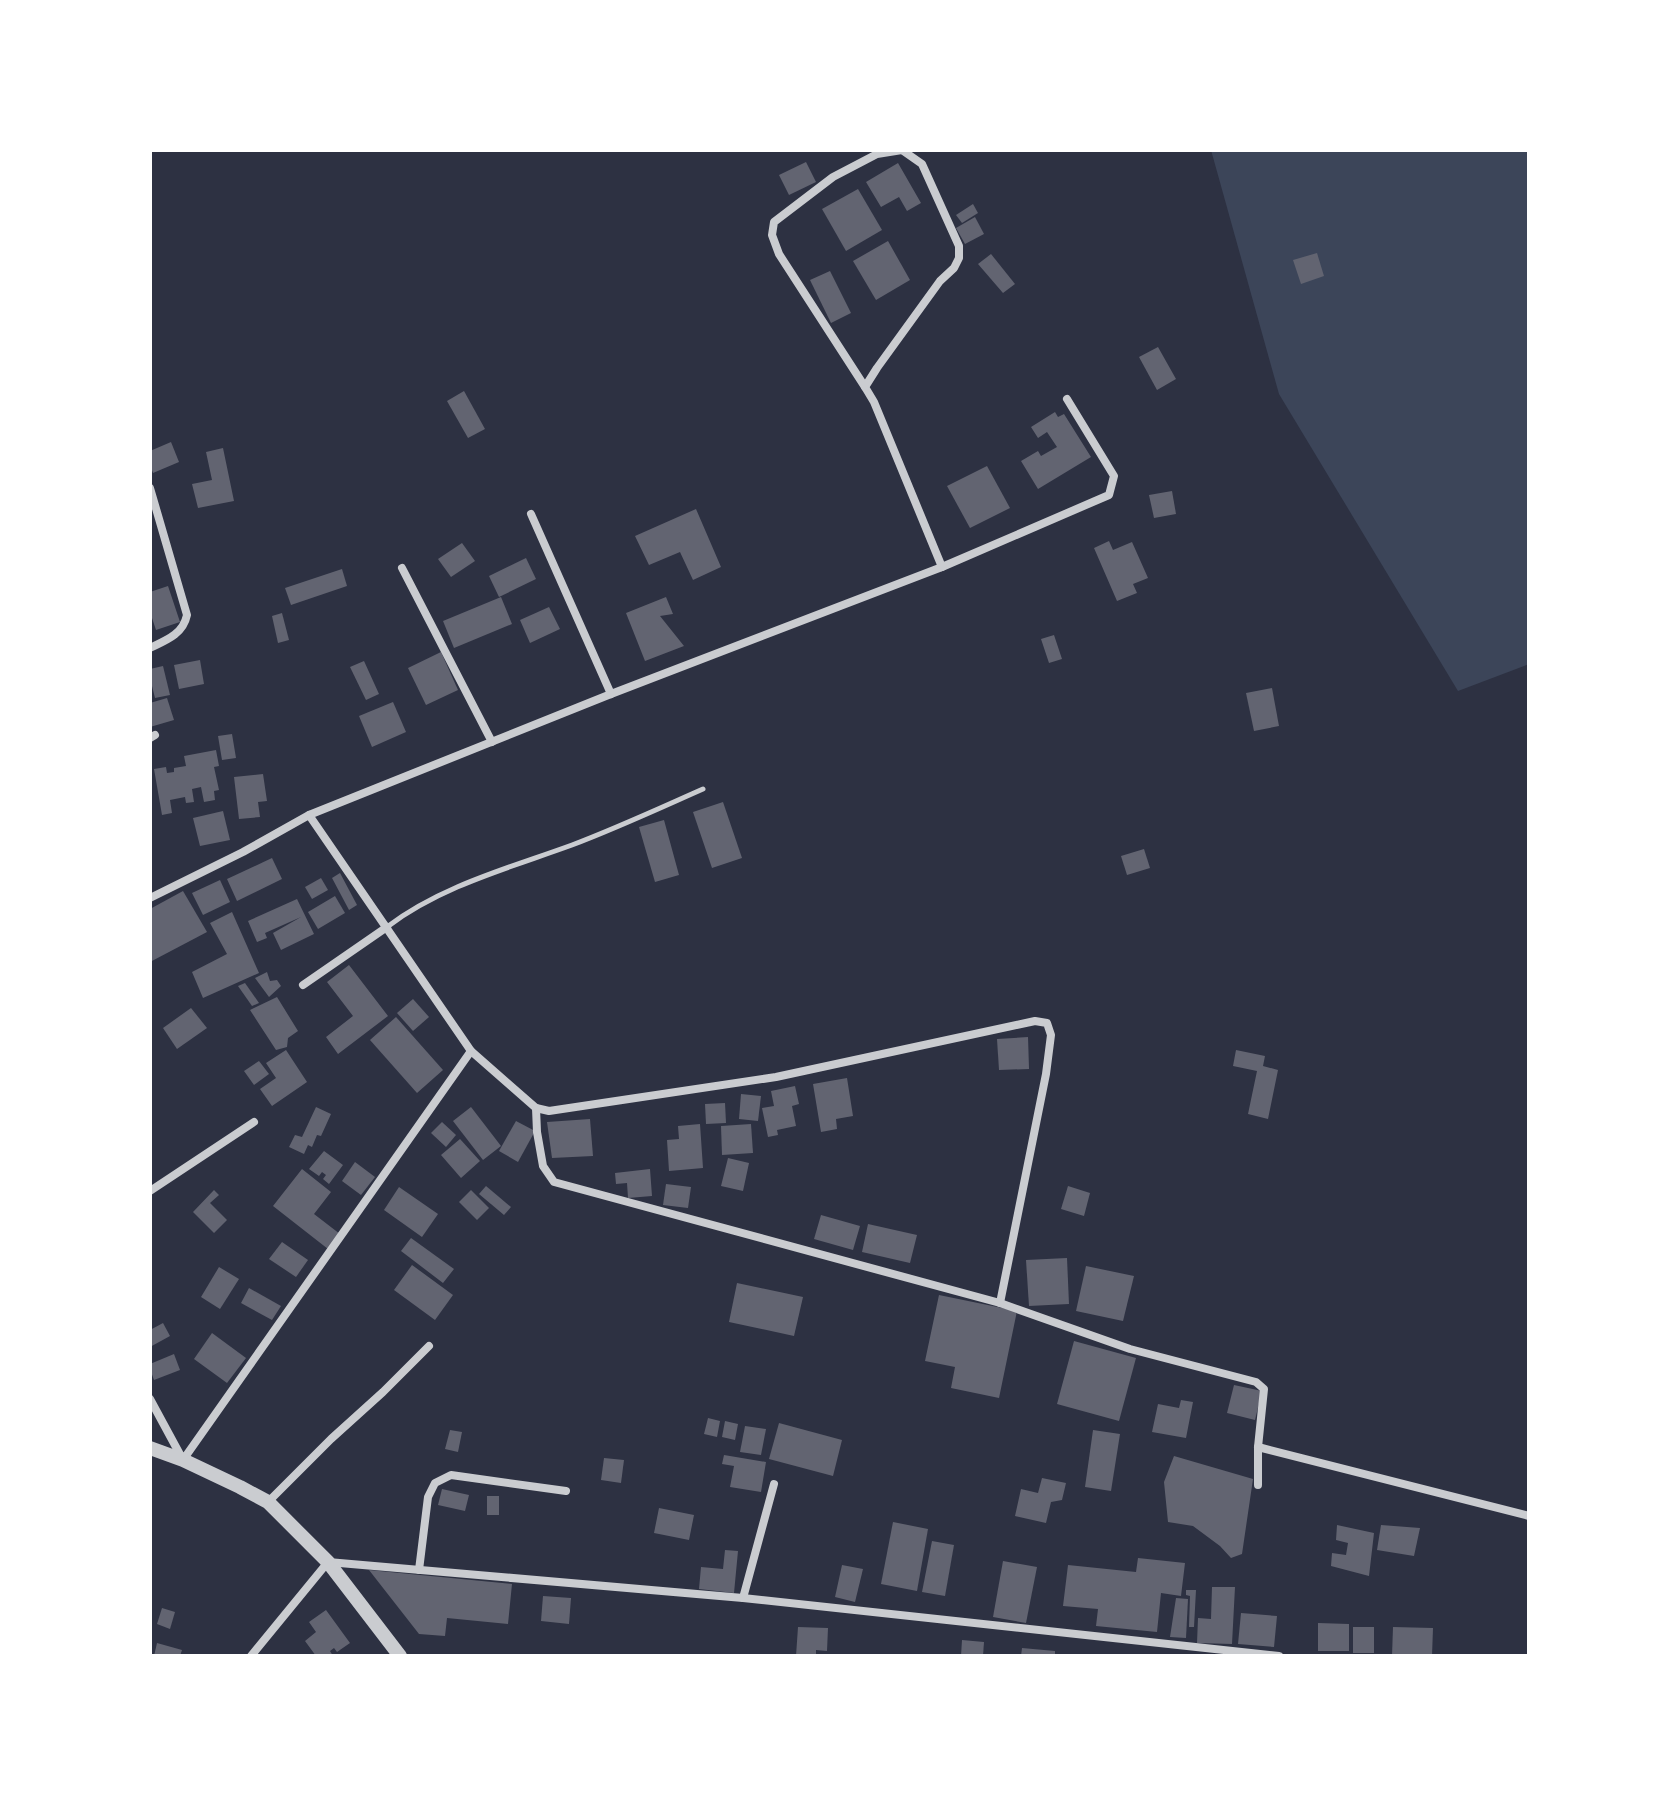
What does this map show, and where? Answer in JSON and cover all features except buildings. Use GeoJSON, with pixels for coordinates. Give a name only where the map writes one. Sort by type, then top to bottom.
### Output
{"type":"FeatureCollection","features":[{"type":"Feature","properties":{"kind":"street"},"geometry":{"type":"LineString","coordinates":[[865,387],[959,258],[959,246],[922,164],[902,150],[877,154],[833,177],[774,222],[772,235],[779,254],[874,402],[942,567]]}},
{"type":"Feature","properties":{"kind":"street"},"geometry":{"type":"LineString","coordinates":[[150,898],[309,815],[611,694],[942,567],[1109,495],[1114,476],[1067,399]]}},
{"type":"Feature","properties":{"kind":"street"},"geometry":{"type":"LineString","coordinates":[[150,488],[187,615],[184,627],[150,648]]}},
{"type":"Feature","properties":{"kind":"street"},"geometry":{"type":"LineString","coordinates":[[531,514],[611,694]]}},
{"type":"Feature","properties":{"kind":"street"},"geometry":{"type":"LineString","coordinates":[[402,568],[492,742]]}},
{"type":"Feature","properties":{"kind":"street"},"geometry":{"type":"LineString","coordinates":[[309,815],[471,1051],[536,1108],[549,1111],[776,1077],[1035,1021],[1047,1023],[1051,1035],[1046,1074],[1000,1303]]}},
{"type":"Feature","properties":{"kind":"street"},"geometry":{"type":"LineString","coordinates":[[303,985],[387,927]]}},
{"type":"Feature","properties":{"kind":"street"},"geometry":{"type":"LineString","coordinates":[[183,1460],[471,1051]]}},
{"type":"Feature","properties":{"kind":"street"},"geometry":{"type":"LineString","coordinates":[[536,1108],[543,1166],[554,1182],[1000,1303],[1130,1349],[1256,1382],[1264,1389],[1258,1485]]}},
{"type":"Feature","properties":{"kind":"street"},"geometry":{"type":"LineString","coordinates":[[150,1191],[254,1122]]}},
{"type":"Feature","properties":{"kind":"street"},"geometry":{"type":"LineString","coordinates":[[268,1502],[429,1346]]}},
{"type":"Feature","properties":{"kind":"street"},"geometry":{"type":"LineString","coordinates":[[150,1399],[183,1460]]}},
{"type":"Feature","properties":{"kind":"street"},"geometry":{"type":"LineString","coordinates":[[1258,1447],[1529,1516]]}},
{"type":"Feature","properties":{"kind":"street"},"geometry":{"type":"LineString","coordinates":[[150,1448],[183,1460],[268,1502],[328,1562],[400,1656]]}},
{"type":"Feature","properties":{"kind":"street"},"geometry":{"type":"LineString","coordinates":[[419,1570],[428,1497],[435,1483],[451,1475],[566,1491]]}},
{"type":"Feature","properties":{"kind":"street"},"geometry":{"type":"LineString","coordinates":[[743,1598],[774,1484]]}},
{"type":"Feature","properties":{"kind":"street"},"geometry":{"type":"LineString","coordinates":[[328,1562],[743,1598],[1279,1656]]}},
{"type":"Feature","properties":{"kind":"street"},"geometry":{"type":"LineString","coordinates":[[251,1656],[328,1562]]}},
{"type":"Feature","properties":{"kind":"lane"},"geometry":{"type":"LineString","coordinates":[[387,927],[439,894],[597,836],[703,789]]}},
{"type":"Feature","properties":{"kind":"shaded area"},"geometry":{"type":"Polygon","coordinates":[[[1211,150],[1529,150],[1529,664],[1458,691],[1279,394],[1211,150]]]}}]}
